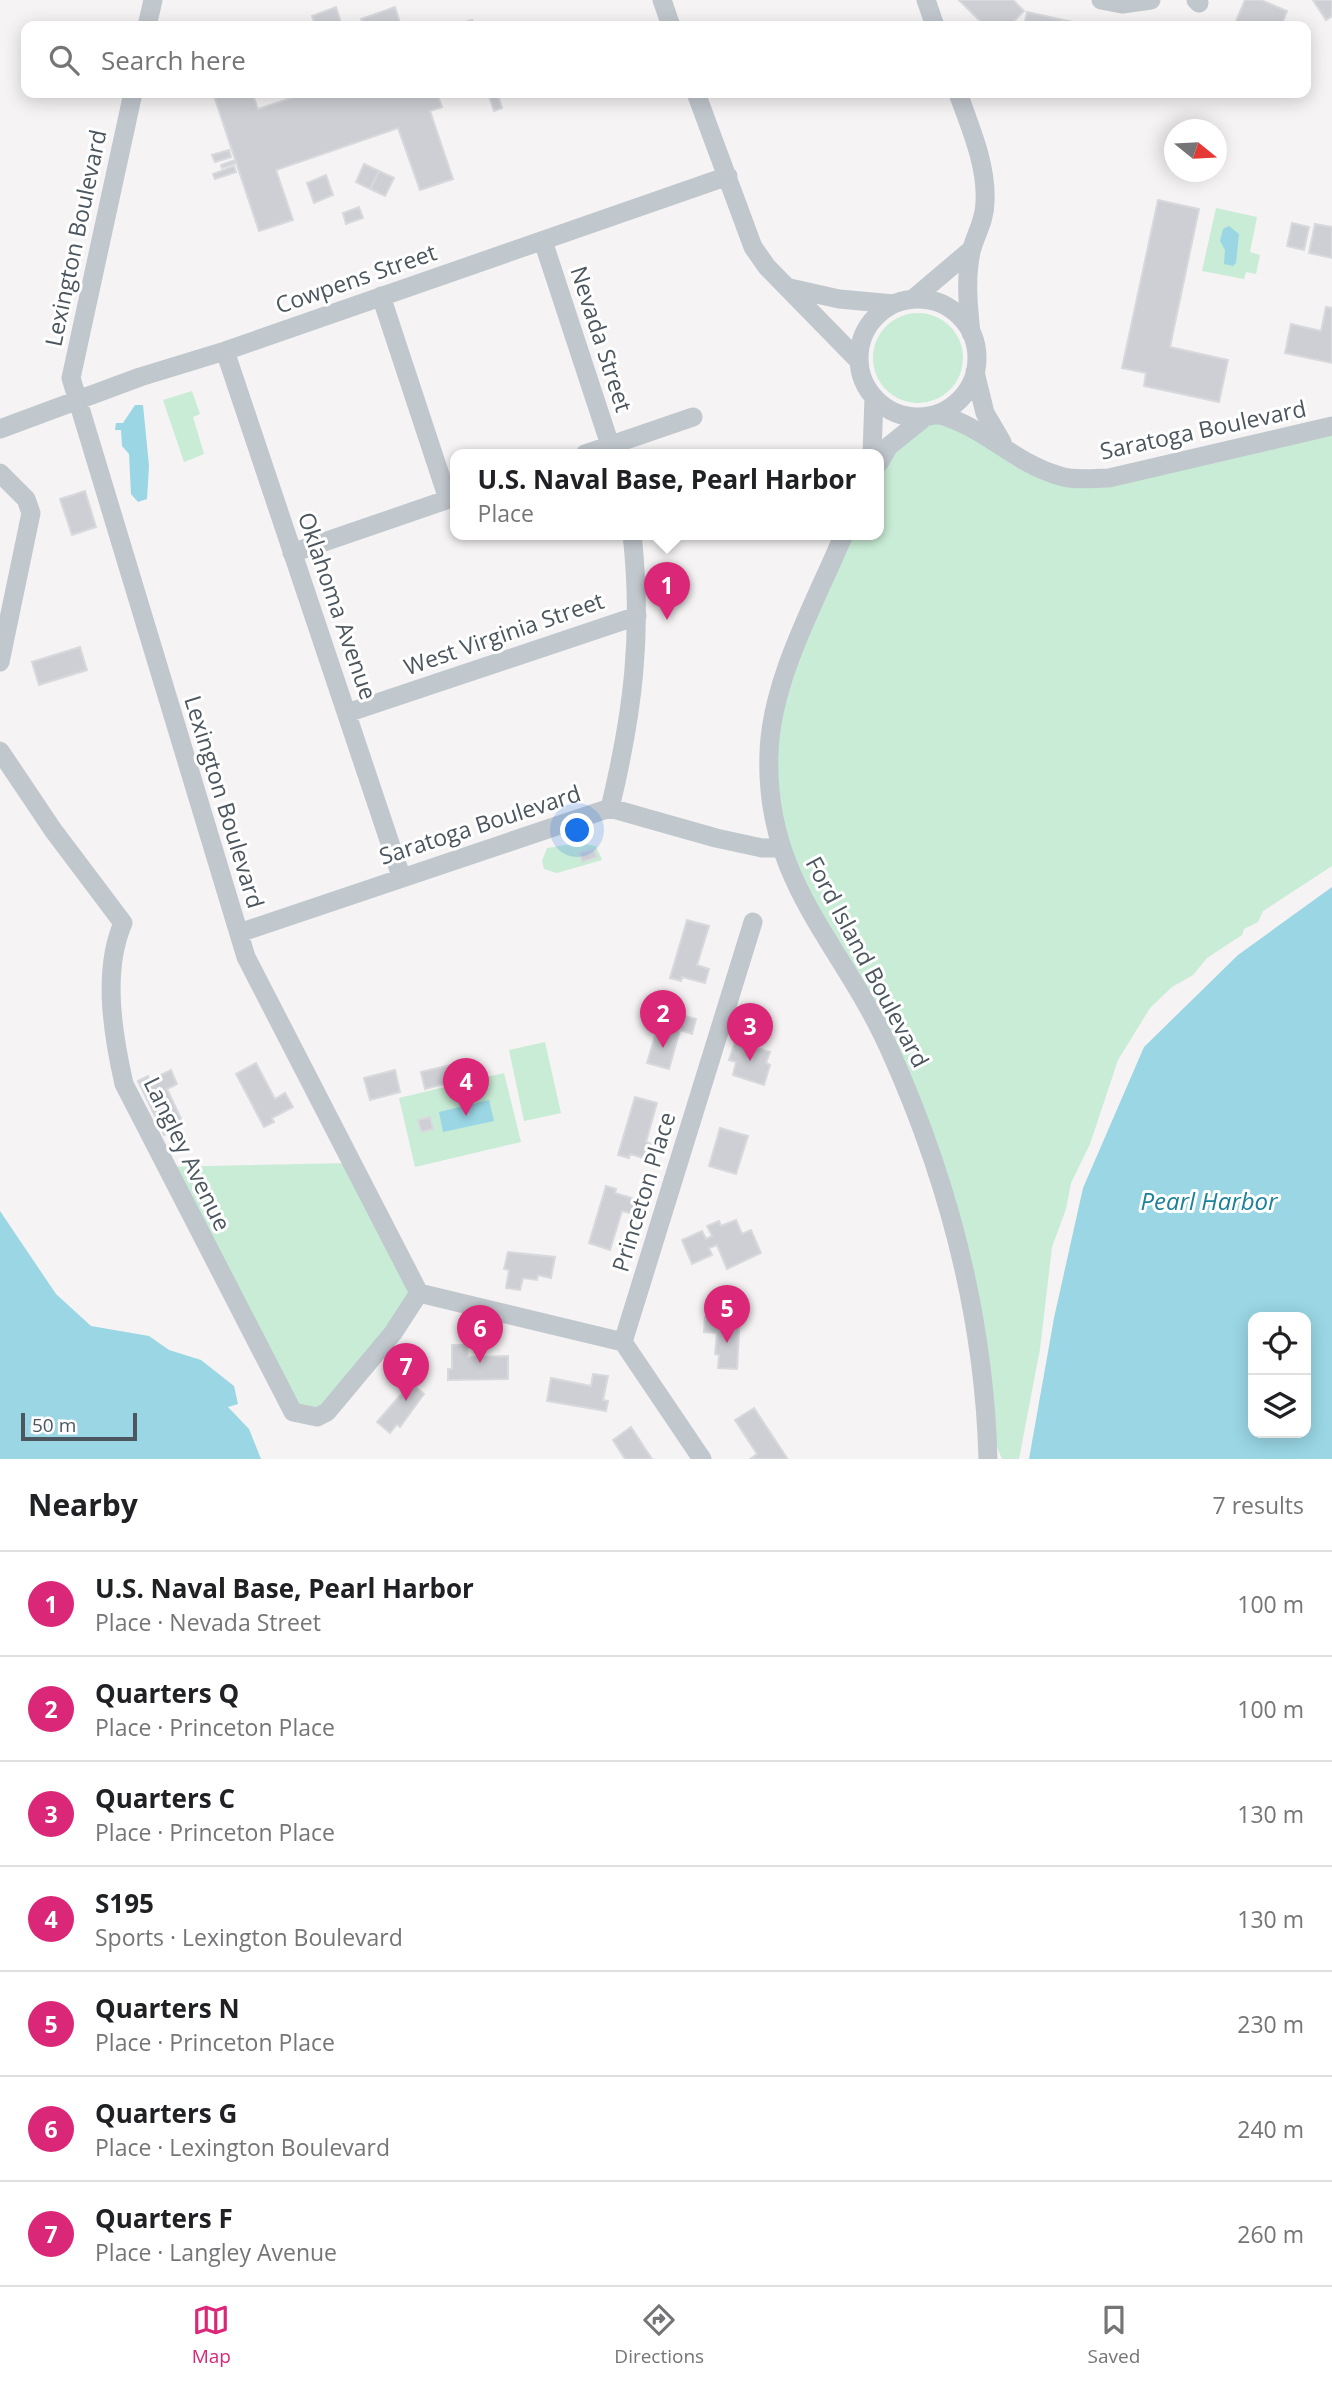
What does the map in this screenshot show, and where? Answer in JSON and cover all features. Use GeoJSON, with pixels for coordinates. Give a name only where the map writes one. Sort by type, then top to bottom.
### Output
{"type":"FeatureCollection","features":[{"type":"Feature","properties":{"kind":"street"},"geometry":{"type":"LineString","coordinates":[[149,21],[153,0]]}},
{"type":"Feature","properties":{"kind":"street"},"geometry":{"type":"LineString","coordinates":[[662,0],[669,21]]}},
{"type":"Feature","properties":{"kind":"street"},"geometry":{"type":"LineString","coordinates":[[926,0],[933,21]]}},
{"type":"Feature","properties":{"kind":"street"},"geometry":{"type":"LineString","coordinates":[[1101,0],[1122,4],[1151,0]]}},
{"type":"Feature","properties":{"kind":"street","name":"Lexington Boulevard"},"geometry":{"type":"LineString","coordinates":[[132,98],[72,371],[76,400],[246,957],[419,1293]]}},
{"type":"Feature","properties":{"kind":"street"},"geometry":{"type":"LineString","coordinates":[[698,98],[753,247],[786,287],[817,315],[859,361]]}},
{"type":"Feature","properties":{"kind":"street"},"geometry":{"type":"LineString","coordinates":[[960,98],[983,170],[985,201],[982,223],[972,249],[968,281],[971,334]]}},
{"type":"Feature","properties":{"kind":"street","name":"Cowpens Street"},"geometry":{"type":"LineString","coordinates":[[0,429],[76,400],[728,177]]}},
{"type":"Feature","properties":{"kind":"street","name":"Nevada Street"},"geometry":{"type":"LineString","coordinates":[[543,241],[612,449]]}},
{"type":"Feature","properties":{"kind":"street"},"geometry":{"type":"LineString","coordinates":[[931,416],[897,413],[874,398],[863,381],[859,361],[860,344],[867,327],[879,314],[904,302],[972,249]]}},
{"type":"Feature","properties":{"kind":"street"},"geometry":{"type":"LineString","coordinates":[[786,287],[815,296],[904,302],[931,301],[948,308],[962,319],[971,334],[975,347],[975,372],[961,398],[889,446],[884,454]]}},
{"type":"Feature","properties":{"kind":"street"},"geometry":{"type":"LineString","coordinates":[[382,296],[450,492]]}},
{"type":"Feature","properties":{"kind":"street","name":"Oklahoma Avenue"},"geometry":{"type":"LineString","coordinates":[[225,351],[401,876]]}},
{"type":"Feature","properties":{"kind":"street","name":"Saratoga Boulevard"},"geometry":{"type":"LineString","coordinates":[[975,372],[985,413],[1007,449]]}},
{"type":"Feature","properties":{"kind":"street"},"geometry":{"type":"LineString","coordinates":[[872,449],[874,398]]}},
{"type":"Feature","properties":{"kind":"street","name":"Saratoga Boulevard"},"geometry":{"type":"LineString","coordinates":[[931,416],[979,429],[1037,468],[1062,477],[1109,478],[1332,426]]}},
{"type":"Feature","properties":{"kind":"street"},"geometry":{"type":"LineString","coordinates":[[612,449],[693,417]]}},
{"type":"Feature","properties":{"kind":"street"},"geometry":{"type":"LineString","coordinates":[[0,473],[26,499],[31,513],[0,662]]}},
{"type":"Feature","properties":{"kind":"street"},"geometry":{"type":"LineString","coordinates":[[292,553],[450,499]]}},
{"type":"Feature","properties":{"kind":"street"},"geometry":{"type":"LineString","coordinates":[[610,808],[631,706],[638,650],[632,540]]}},
{"type":"Feature","properties":{"kind":"street","name":"Ford Island Boulevard"},"geometry":{"type":"LineString","coordinates":[[841,540],[787,669],[772,725],[769,794],[781,848],[799,893],[887,1043],[936,1162],[955,1227],[977,1332],[988,1459]]}},
{"type":"Feature","properties":{"kind":"street","name":"West Virginia Street"},"geometry":{"type":"LineString","coordinates":[[347,713],[637,616]]}},
{"type":"Feature","properties":{"kind":"street","name":"Langley Avenue"},"geometry":{"type":"LineString","coordinates":[[0,751],[123,923],[114,947],[113,1007],[116,1047],[124,1084],[293,1412],[317,1418],[327,1412],[393,1333],[419,1293]]}},
{"type":"Feature","properties":{"kind":"street","name":"Saratoga Boulevard"},"geometry":{"type":"LineString","coordinates":[[239,933],[401,876],[610,808],[762,848],[781,848]]}},
{"type":"Feature","properties":{"kind":"street","name":"Princeton Place"},"geometry":{"type":"LineString","coordinates":[[623,1342],[753,922]]}},
{"type":"Feature","properties":{"kind":"street"},"geometry":{"type":"LineString","coordinates":[[419,1293],[623,1342],[702,1459]]}},
{"type":"Feature","properties":{"kind":"green space"},"geometry":{"type":"Polygon","coordinates":[[[1216,208],[1257,217],[1250,252],[1260,255],[1256,274],[1246,272],[1244,279],[1202,271],[1216,208]]]}},
{"type":"Feature","properties":{"kind":"green space"},"geometry":{"type":"Polygon","coordinates":[[[918,313],[935,316],[950,326],[960,341],[963,358],[960,375],[950,390],[935,400],[918,403],[901,400],[886,390],[876,375],[873,358],[876,341],[886,326],[901,316],[918,313]]]}},
{"type":"Feature","properties":{"kind":"green space"},"geometry":{"type":"Polygon","coordinates":[[[192,391],[200,414],[193,417],[204,454],[184,462],[163,400],[192,391]]]}},
{"type":"Feature","properties":{"kind":"green space"},"geometry":{"type":"Polygon","coordinates":[[[925,417],[1083,479],[1332,426],[1332,866],[1263,911],[1258,922],[1244,929],[1242,935],[1207,958],[1193,975],[1172,987],[1150,1008],[1118,1060],[1090,1144],[1071,1183],[1066,1209],[1052,1247],[1040,1349],[1019,1459],[1002,1459],[987,1423],[936,1162],[772,817],[778,699],[842,540],[884,540],[884,458],[925,417]]]}},
{"type":"Feature","properties":{"kind":"green space"},"geometry":{"type":"Polygon","coordinates":[[[578,843],[596,846],[602,860],[557,873],[544,869],[542,861],[547,848],[578,843]]]}},
{"type":"Feature","properties":{"kind":"green space"},"geometry":{"type":"Polygon","coordinates":[[[545,1042],[561,1113],[524,1121],[509,1050],[545,1042]]]}},
{"type":"Feature","properties":{"kind":"green space"},"geometry":{"type":"Polygon","coordinates":[[[504,1073],[521,1142],[415,1167],[399,1098],[504,1073]]]}},
{"type":"Feature","properties":{"kind":"green space"},"geometry":{"type":"Polygon","coordinates":[[[350,1163],[419,1293],[327,1412],[305,1417],[164,1167],[350,1163]]]}},
{"type":"Feature","properties":{"kind":"water"},"geometry":{"type":"Polygon","coordinates":[[[1229,226],[1239,234],[1236,263],[1233,266],[1224,264],[1225,250],[1220,241],[1223,229],[1229,226]]]}},
{"type":"Feature","properties":{"kind":"water"},"geometry":{"type":"Polygon","coordinates":[[[135,405],[143,405],[149,466],[147,499],[138,502],[131,494],[129,454],[122,446],[121,430],[115,430],[116,423],[123,423],[135,405]]]}},
{"type":"Feature","properties":{"kind":"water","name":"Pearl Harbor"},"geometry":{"type":"Polygon","coordinates":[[[1332,887],[1332,1459],[1029,1459],[1054,1318],[1083,1188],[1144,1047],[1238,955],[1332,887]]]}},
{"type":"Feature","properties":{"kind":"water"},"geometry":{"type":"Polygon","coordinates":[[[489,1100],[494,1121],[443,1132],[439,1112],[489,1100]]]}},
{"type":"Feature","properties":{"kind":"water"},"geometry":{"type":"Polygon","coordinates":[[[0,1211],[56,1294],[91,1326],[149,1336],[169,1350],[201,1360],[234,1386],[238,1404],[228,1407],[249,1429],[261,1459],[0,1459],[0,1211]]]}},
{"type":"Feature","properties":{"kind":"building"},"geometry":{"type":"Polygon","coordinates":[[[959,0],[1013,0],[1024,11],[1014,21],[980,21],[959,0]]]}},
{"type":"Feature","properties":{"kind":"building"},"geometry":{"type":"Polygon","coordinates":[[[1245,0],[1261,0],[1287,11],[1283,21],[1236,21],[1245,0]]]}},
{"type":"Feature","properties":{"kind":"building"},"geometry":{"type":"Polygon","coordinates":[[[1313,0],[1332,0],[1332,16],[1326,20],[1313,0]]]}},
{"type":"Feature","properties":{"kind":"building"},"geometry":{"type":"Polygon","coordinates":[[[336,7],[340,21],[314,21],[312,16],[336,7]]]}},
{"type":"Feature","properties":{"kind":"building"},"geometry":{"type":"Polygon","coordinates":[[[395,7],[399,21],[362,21],[361,19],[395,7]]]}},
{"type":"Feature","properties":{"kind":"building"},"geometry":{"type":"Polygon","coordinates":[[[1027,12],[1068,21],[1025,21],[1027,12]]]}},
{"type":"Feature","properties":{"kind":"building"},"geometry":{"type":"Polygon","coordinates":[[[215,98],[254,98],[258,109],[292,98],[439,98],[442,107],[430,111],[453,179],[420,190],[398,128],[276,170],[293,220],[259,231],[215,98]]]}},
{"type":"Feature","properties":{"kind":"building"},"geometry":{"type":"Polygon","coordinates":[[[490,98],[499,98],[502,108],[494,111],[490,98]]]}},
{"type":"Feature","properties":{"kind":"building"},"geometry":{"type":"Polygon","coordinates":[[[229,150],[231,157],[215,162],[212,155],[229,150]]]}},
{"type":"Feature","properties":{"kind":"building"},"geometry":{"type":"Polygon","coordinates":[[[235,160],[236,163],[222,168],[221,165],[235,160]]]}},
{"type":"Feature","properties":{"kind":"building"},"geometry":{"type":"Polygon","coordinates":[[[364,164],[379,171],[370,189],[356,182],[364,164]]]}},
{"type":"Feature","properties":{"kind":"building"},"geometry":{"type":"Polygon","coordinates":[[[234,166],[236,172],[215,179],[213,174],[234,166]]]}},
{"type":"Feature","properties":{"kind":"building"},"geometry":{"type":"Polygon","coordinates":[[[379,171],[394,178],[385,196],[370,189],[379,171]]]}},
{"type":"Feature","properties":{"kind":"building"},"geometry":{"type":"Polygon","coordinates":[[[326,175],[333,195],[314,203],[307,183],[326,175]]]}},
{"type":"Feature","properties":{"kind":"building"},"geometry":{"type":"Polygon","coordinates":[[[1158,200],[1199,209],[1170,347],[1228,360],[1219,402],[1144,386],[1146,373],[1122,368],[1158,200]]]}},
{"type":"Feature","properties":{"kind":"building"},"geometry":{"type":"Polygon","coordinates":[[[359,207],[363,218],[346,224],[343,213],[359,207]]]}},
{"type":"Feature","properties":{"kind":"building"},"geometry":{"type":"Polygon","coordinates":[[[1292,223],[1309,227],[1304,250],[1287,246],[1292,223]]]}},
{"type":"Feature","properties":{"kind":"building"},"geometry":{"type":"Polygon","coordinates":[[[1315,224],[1332,227],[1332,258],[1309,253],[1315,224]]]}},
{"type":"Feature","properties":{"kind":"building"},"geometry":{"type":"Polygon","coordinates":[[[1326,307],[1332,308],[1332,363],[1285,353],[1291,324],[1321,331],[1326,307]]]}},
{"type":"Feature","properties":{"kind":"building"},"geometry":{"type":"Polygon","coordinates":[[[85,491],[96,527],[72,535],[60,499],[85,491]]]}},
{"type":"Feature","properties":{"kind":"building"},"geometry":{"type":"Polygon","coordinates":[[[80,647],[87,670],[39,685],[32,662],[80,647]]]}},
{"type":"Feature","properties":{"kind":"building"},"geometry":{"type":"Polygon","coordinates":[[[594,849],[597,857],[582,862],[580,853],[594,849]]]}},
{"type":"Feature","properties":{"kind":"building"},"geometry":{"type":"Polygon","coordinates":[[[687,920],[709,926],[697,965],[709,969],[705,983],[682,977],[681,981],[670,978],[687,920]]]}},
{"type":"Feature","properties":{"kind":"building"},"geometry":{"type":"Polygon","coordinates":[[[664,1005],[675,1009],[673,1013],[696,1019],[692,1034],[680,1030],[669,1069],[647,1063],[664,1005]]]}},
{"type":"Feature","properties":{"kind":"building"},"geometry":{"type":"Polygon","coordinates":[[[737,1036],[745,1039],[744,1044],[770,1052],[766,1063],[770,1065],[764,1085],[733,1075],[736,1062],[729,1060],[737,1036]]]}},
{"type":"Feature","properties":{"kind":"building"},"geometry":{"type":"Polygon","coordinates":[[[256,1063],[275,1099],[285,1093],[293,1107],[272,1118],[274,1122],[264,1127],[236,1074],[256,1063]]]}},
{"type":"Feature","properties":{"kind":"building"},"geometry":{"type":"Polygon","coordinates":[[[451,1065],[455,1081],[425,1089],[421,1072],[451,1065]]]}},
{"type":"Feature","properties":{"kind":"building"},"geometry":{"type":"Polygon","coordinates":[[[171,1070],[177,1084],[167,1089],[184,1125],[164,1135],[138,1081],[148,1076],[150,1080],[171,1070]]]}},
{"type":"Feature","properties":{"kind":"building"},"geometry":{"type":"Polygon","coordinates":[[[395,1070],[400,1092],[370,1100],[364,1078],[395,1070]]]}},
{"type":"Feature","properties":{"kind":"building"},"geometry":{"type":"Polygon","coordinates":[[[635,1097],[657,1103],[646,1142],[657,1146],[653,1161],[630,1154],[629,1158],[618,1155],[635,1097]]]}},
{"type":"Feature","properties":{"kind":"building"},"geometry":{"type":"Polygon","coordinates":[[[430,1117],[433,1129],[421,1132],[418,1120],[430,1117]]]}},
{"type":"Feature","properties":{"kind":"building"},"geometry":{"type":"Polygon","coordinates":[[[720,1128],[748,1136],[736,1174],[709,1166],[720,1128]]]}},
{"type":"Feature","properties":{"kind":"building"},"geometry":{"type":"Polygon","coordinates":[[[606,1186],[616,1189],[615,1193],[638,1200],[634,1214],[622,1211],[610,1250],[589,1243],[606,1186]]]}},
{"type":"Feature","properties":{"kind":"building"},"geometry":{"type":"Polygon","coordinates":[[[736,1220],[742,1234],[751,1230],[761,1253],[727,1269],[717,1245],[709,1248],[712,1255],[692,1264],[682,1240],[702,1231],[706,1239],[712,1236],[707,1226],[719,1221],[721,1226],[736,1220]]]}},
{"type":"Feature","properties":{"kind":"building"},"geometry":{"type":"Polygon","coordinates":[[[508,1252],[555,1257],[551,1278],[538,1275],[537,1280],[523,1278],[520,1290],[506,1288],[509,1270],[504,1269],[508,1252]]]}},
{"type":"Feature","properties":{"kind":"building"},"geometry":{"type":"Polygon","coordinates":[[[729,1314],[740,1315],[737,1369],[718,1368],[719,1355],[715,1354],[717,1333],[704,1332],[705,1317],[729,1318],[729,1314]]]}},
{"type":"Feature","properties":{"kind":"building"},"geometry":{"type":"Polygon","coordinates":[[[452,1345],[467,1345],[468,1357],[508,1356],[508,1379],[448,1380],[448,1369],[452,1369],[452,1345]]]}},
{"type":"Feature","properties":{"kind":"building"},"geometry":{"type":"Polygon","coordinates":[[[593,1374],[608,1376],[603,1400],[608,1401],[606,1411],[547,1401],[551,1378],[591,1386],[593,1374]]]}},
{"type":"Feature","properties":{"kind":"building"},"geometry":{"type":"Polygon","coordinates":[[[411,1383],[424,1394],[400,1427],[397,1424],[390,1433],[377,1422],[411,1383]]]}},
{"type":"Feature","properties":{"kind":"building"},"geometry":{"type":"Polygon","coordinates":[[[754,1408],[787,1458],[750,1459],[757,1454],[735,1420],[754,1408]]]}},
{"type":"Feature","properties":{"kind":"building"},"geometry":{"type":"Polygon","coordinates":[[[631,1427],[652,1459],[625,1459],[613,1440],[631,1427]]]}},
{"type":"Feature","properties":{"kind":"place","name":"U.S. Naval Base, Pearl Harbor"},"geometry":{"type":"Point","coordinates":[667,620]}},
{"type":"Feature","properties":{"kind":"place","name":"Quarters Q"},"geometry":{"type":"Point","coordinates":[663,1048]}},
{"type":"Feature","properties":{"kind":"place","name":"Quarters C"},"geometry":{"type":"Point","coordinates":[750,1061]}},
{"type":"Feature","properties":{"kind":"place","name":"S195"},"geometry":{"type":"Point","coordinates":[466,1116]}},
{"type":"Feature","properties":{"kind":"place","name":"Quarters N"},"geometry":{"type":"Point","coordinates":[727,1343]}},
{"type":"Feature","properties":{"kind":"place","name":"Quarters G"},"geometry":{"type":"Point","coordinates":[480,1363]}},
{"type":"Feature","properties":{"kind":"place","name":"Quarters F"},"geometry":{"type":"Point","coordinates":[406,1401]}}]}
